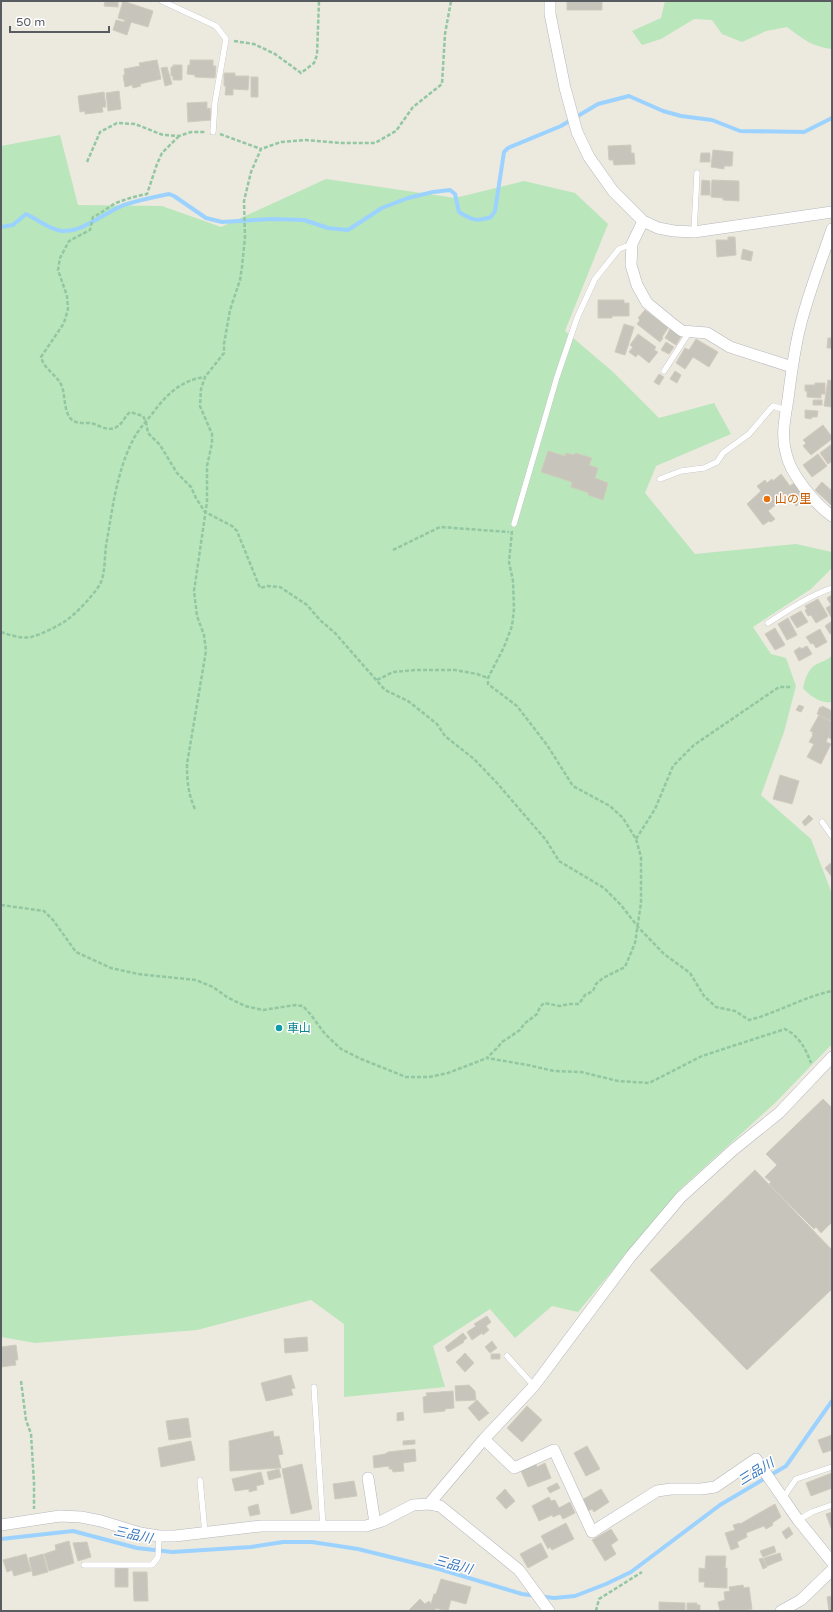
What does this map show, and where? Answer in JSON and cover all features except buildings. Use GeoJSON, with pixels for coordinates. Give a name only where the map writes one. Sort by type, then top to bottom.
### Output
{"type":"FeatureCollection","features":[{"type":"Feature","properties":{"kind":"street"},"geometry":{"type":"LineString","coordinates":[[550,1],[550,14],[556,48],[577,132],[589,157],[613,191],[643,220],[658,228],[674,231],[694,232],[832,212]]}},
{"type":"Feature","properties":{"kind":"street"},"geometry":{"type":"LineString","coordinates":[[643,220],[632,244],[631,265],[637,285],[647,303],[682,331],[707,333],[730,347],[792,367]]}},
{"type":"Feature","properties":{"kind":"street"},"geometry":{"type":"LineString","coordinates":[[832,229],[809,295],[800,328],[792,367],[783,441],[786,455],[809,495],[832,516]]}},
{"type":"Feature","properties":{"kind":"street"},"geometry":{"type":"LineString","coordinates":[[429,1504],[484,1439],[534,1386],[631,1256],[681,1197],[733,1150],[779,1112],[832,1057]]}},
{"type":"Feature","properties":{"kind":"street"},"geometry":{"type":"LineString","coordinates":[[484,1439],[514,1468],[554,1450],[592,1532],[657,1491],[671,1489],[701,1490],[715,1487],[756,1459],[798,1520],[832,1562]]}},
{"type":"Feature","properties":{"kind":"street"},"geometry":{"type":"LineString","coordinates":[[368,1478],[375,1523]]}},
{"type":"Feature","properties":{"kind":"street"},"geometry":{"type":"LineString","coordinates":[[1,1525],[60,1516],[81,1517],[101,1521],[159,1539],[261,1526],[366,1526],[382,1522],[413,1505],[429,1504],[440,1506],[519,1570],[546,1608]]}},
{"type":"Feature","properties":{"kind":"street"},"geometry":{"type":"LineString","coordinates":[[781,1611],[801,1600],[828,1580],[832,1570]]}},
{"type":"Feature","properties":{"kind":"lane"},"geometry":{"type":"LineString","coordinates":[[162,1],[216,26],[226,39],[215,102],[213,132]]}},
{"type":"Feature","properties":{"kind":"lane"},"geometry":{"type":"LineString","coordinates":[[694,232],[697,173]]}},
{"type":"Feature","properties":{"kind":"lane"},"geometry":{"type":"LineString","coordinates":[[514,524],[557,377],[577,318],[595,279],[619,249],[632,244]]}},
{"type":"Feature","properties":{"kind":"lane"},"geometry":{"type":"LineString","coordinates":[[664,371],[690,332]]}},
{"type":"Feature","properties":{"kind":"lane"},"geometry":{"type":"LineString","coordinates":[[660,479],[681,471],[704,468],[717,462],[723,453],[749,434],[773,406],[786,410]]}},
{"type":"Feature","properties":{"kind":"lane"},"geometry":{"type":"LineString","coordinates":[[768,623],[808,599],[832,588]]}},
{"type":"Feature","properties":{"kind":"lane"},"geometry":{"type":"LineString","coordinates":[[822,822],[832,836]]}},
{"type":"Feature","properties":{"kind":"lane"},"geometry":{"type":"LineString","coordinates":[[507,1356],[534,1386]]}},
{"type":"Feature","properties":{"kind":"lane"},"geometry":{"type":"LineString","coordinates":[[314,1387],[323,1527]]}},
{"type":"Feature","properties":{"kind":"lane"},"geometry":{"type":"LineString","coordinates":[[783,1498],[796,1479],[832,1467]]}},
{"type":"Feature","properties":{"kind":"lane"},"geometry":{"type":"LineString","coordinates":[[200,1480],[205,1533]]}},
{"type":"Feature","properties":{"kind":"lane"},"geometry":{"type":"LineString","coordinates":[[798,1520],[812,1512],[832,1504]]}},
{"type":"Feature","properties":{"kind":"lane"},"geometry":{"type":"LineString","coordinates":[[84,1565],[152,1565],[158,1557],[159,1539]]}},
{"type":"Feature","properties":{"kind":"path"},"geometry":{"type":"LineString","coordinates":[[226,39],[254,44],[275,54],[301,73],[314,63],[317,55],[319,1]]}},
{"type":"Feature","properties":{"kind":"path"},"geometry":{"type":"LineString","coordinates":[[87,162],[100,132],[117,123],[135,124],[163,135],[180,136],[191,132],[213,132],[261,150],[281,142],[305,140],[341,143],[375,143],[396,131],[413,107],[442,84],[445,34],[451,1]]}},
{"type":"Feature","properties":{"kind":"path"},"geometry":{"type":"LineString","coordinates":[[180,136],[162,154],[147,194],[124,200],[93,217],[90,230],[69,241],[60,258],[58,270],[67,296],[68,309],[64,323],[41,357],[43,364],[50,373],[58,378],[68,414],[74,422],[84,424],[92,423],[102,428],[111,429],[119,426],[126,415],[130,412],[143,416],[148,433],[160,445],[177,473],[191,487],[205,512],[232,526],[237,531],[260,588],[268,586],[280,587],[307,605],[320,620],[335,633],[385,690],[408,701],[437,724],[445,736],[474,759],[497,782],[546,840],[559,861],[604,888],[664,954],[690,973],[704,996],[716,1007],[735,1011],[749,1020],[766,1016],[814,995],[832,991]]}},
{"type":"Feature","properties":{"kind":"path"},"geometry":{"type":"LineString","coordinates":[[195,809],[189,796],[187,764],[206,651],[204,635],[197,616],[194,591],[207,502],[207,466],[212,443],[212,434],[200,406],[201,389],[204,377],[224,353],[224,344],[230,310],[240,280],[242,267],[245,237],[244,201],[251,172],[261,150]]}},
{"type":"Feature","properties":{"kind":"path"},"geometry":{"type":"LineString","coordinates":[[1,632],[16,636],[30,637],[44,632],[65,622],[92,596],[101,583],[105,567],[106,548],[117,485],[129,450],[138,432],[162,399],[181,384],[194,378],[204,377]]}},
{"type":"Feature","properties":{"kind":"path"},"geometry":{"type":"LineString","coordinates":[[1,905],[44,911],[53,920],[76,952],[111,968],[138,974],[196,980],[213,987],[227,997],[245,1006],[263,1010],[295,1005],[303,1006],[325,1034],[341,1049],[361,1059],[406,1077],[429,1077],[487,1058],[502,1042],[520,1030],[524,1024],[537,1014],[540,1007],[544,1003],[560,1006],[579,1004],[585,995],[593,991],[596,984],[603,978],[625,967],[635,943],[638,927],[641,903],[642,857],[636,839],[623,818],[610,806],[574,786],[560,764],[517,706],[488,684],[488,678],[504,647],[512,626],[514,609],[514,581],[509,562],[514,524]]}},
{"type":"Feature","properties":{"kind":"path"},"geometry":{"type":"LineString","coordinates":[[393,550],[440,527],[512,532]]}},
{"type":"Feature","properties":{"kind":"path"},"geometry":{"type":"LineString","coordinates":[[377,680],[393,672],[416,670],[455,670],[477,674],[488,678]]}},
{"type":"Feature","properties":{"kind":"path"},"geometry":{"type":"LineString","coordinates":[[636,839],[655,809],[673,766],[694,745],[779,687],[792,687]]}},
{"type":"Feature","properties":{"kind":"path"},"geometry":{"type":"LineString","coordinates":[[487,1058],[554,1071],[581,1072],[618,1080],[649,1083],[702,1056],[785,1029],[795,1034],[806,1050],[816,1073]]}},
{"type":"Feature","properties":{"kind":"path"},"geometry":{"type":"LineString","coordinates":[[21,1381],[26,1420],[31,1434],[34,1483],[34,1519]]}},
{"type":"Feature","properties":{"kind":"path"},"geometry":{"type":"LineString","coordinates":[[596,1611],[599,1599],[642,1572]]}},
{"type":"Feature","properties":{"kind":"green space"},"geometry":{"type":"Polygon","coordinates":[[[665,1],[832,1],[832,49],[813,44],[787,27],[766,31],[742,42],[722,34],[712,20],[694,19],[661,39],[642,45],[632,31],[661,18],[665,1]]]}},
{"type":"Feature","properties":{"kind":"green space"},"geometry":{"type":"Polygon","coordinates":[[[60,135],[78,205],[162,206],[221,227],[326,179],[455,198],[524,181],[575,193],[608,224],[565,331],[613,372],[659,418],[714,403],[731,434],[656,466],[645,493],[695,554],[796,544],[832,552],[832,568],[811,589],[753,627],[771,654],[786,658],[796,686],[784,732],[761,795],[811,839],[832,894],[832,1044],[775,1103],[679,1190],[578,1312],[552,1306],[515,1338],[490,1309],[433,1346],[445,1387],[344,1397],[344,1324],[311,1300],[197,1330],[35,1343],[1,1337],[1,146],[60,135]]]}},
{"type":"Feature","properties":{"kind":"green space"},"geometry":{"type":"Polygon","coordinates":[[[832,656],[832,702],[824,702],[809,694],[803,688],[807,674],[811,668],[832,656]]]}},
{"type":"Feature","properties":{"kind":"waterway"},"geometry":{"type":"LineString","coordinates":[[1,227],[13,225],[26,214],[53,229],[62,231],[70,230],[86,225],[124,205],[169,194],[206,218],[222,222],[272,219],[304,220],[328,228],[348,230],[382,208],[408,198],[433,192],[450,190],[455,194],[459,212],[478,220],[491,217],[495,211],[504,152],[508,148],[561,126],[598,104],[629,96],[663,111],[681,116],[712,120],[740,131],[804,132],[832,118]]}},
{"type":"Feature","properties":{"kind":"waterway","name":"三品川"},"geometry":{"type":"LineString","coordinates":[[1,1539],[73,1531],[137,1548],[172,1552],[251,1547],[283,1542],[312,1542],[358,1549],[439,1569],[522,1594],[554,1598],[575,1596],[631,1572],[720,1505],[786,1466],[832,1401]]}},
{"type":"Feature","properties":{"kind":"place","name":"山の里"},"geometry":{"type":"Point","coordinates":[767,499]}},
{"type":"Feature","properties":{"kind":"place","name":"車山"},"geometry":{"type":"Point","coordinates":[279,1028]}}]}
